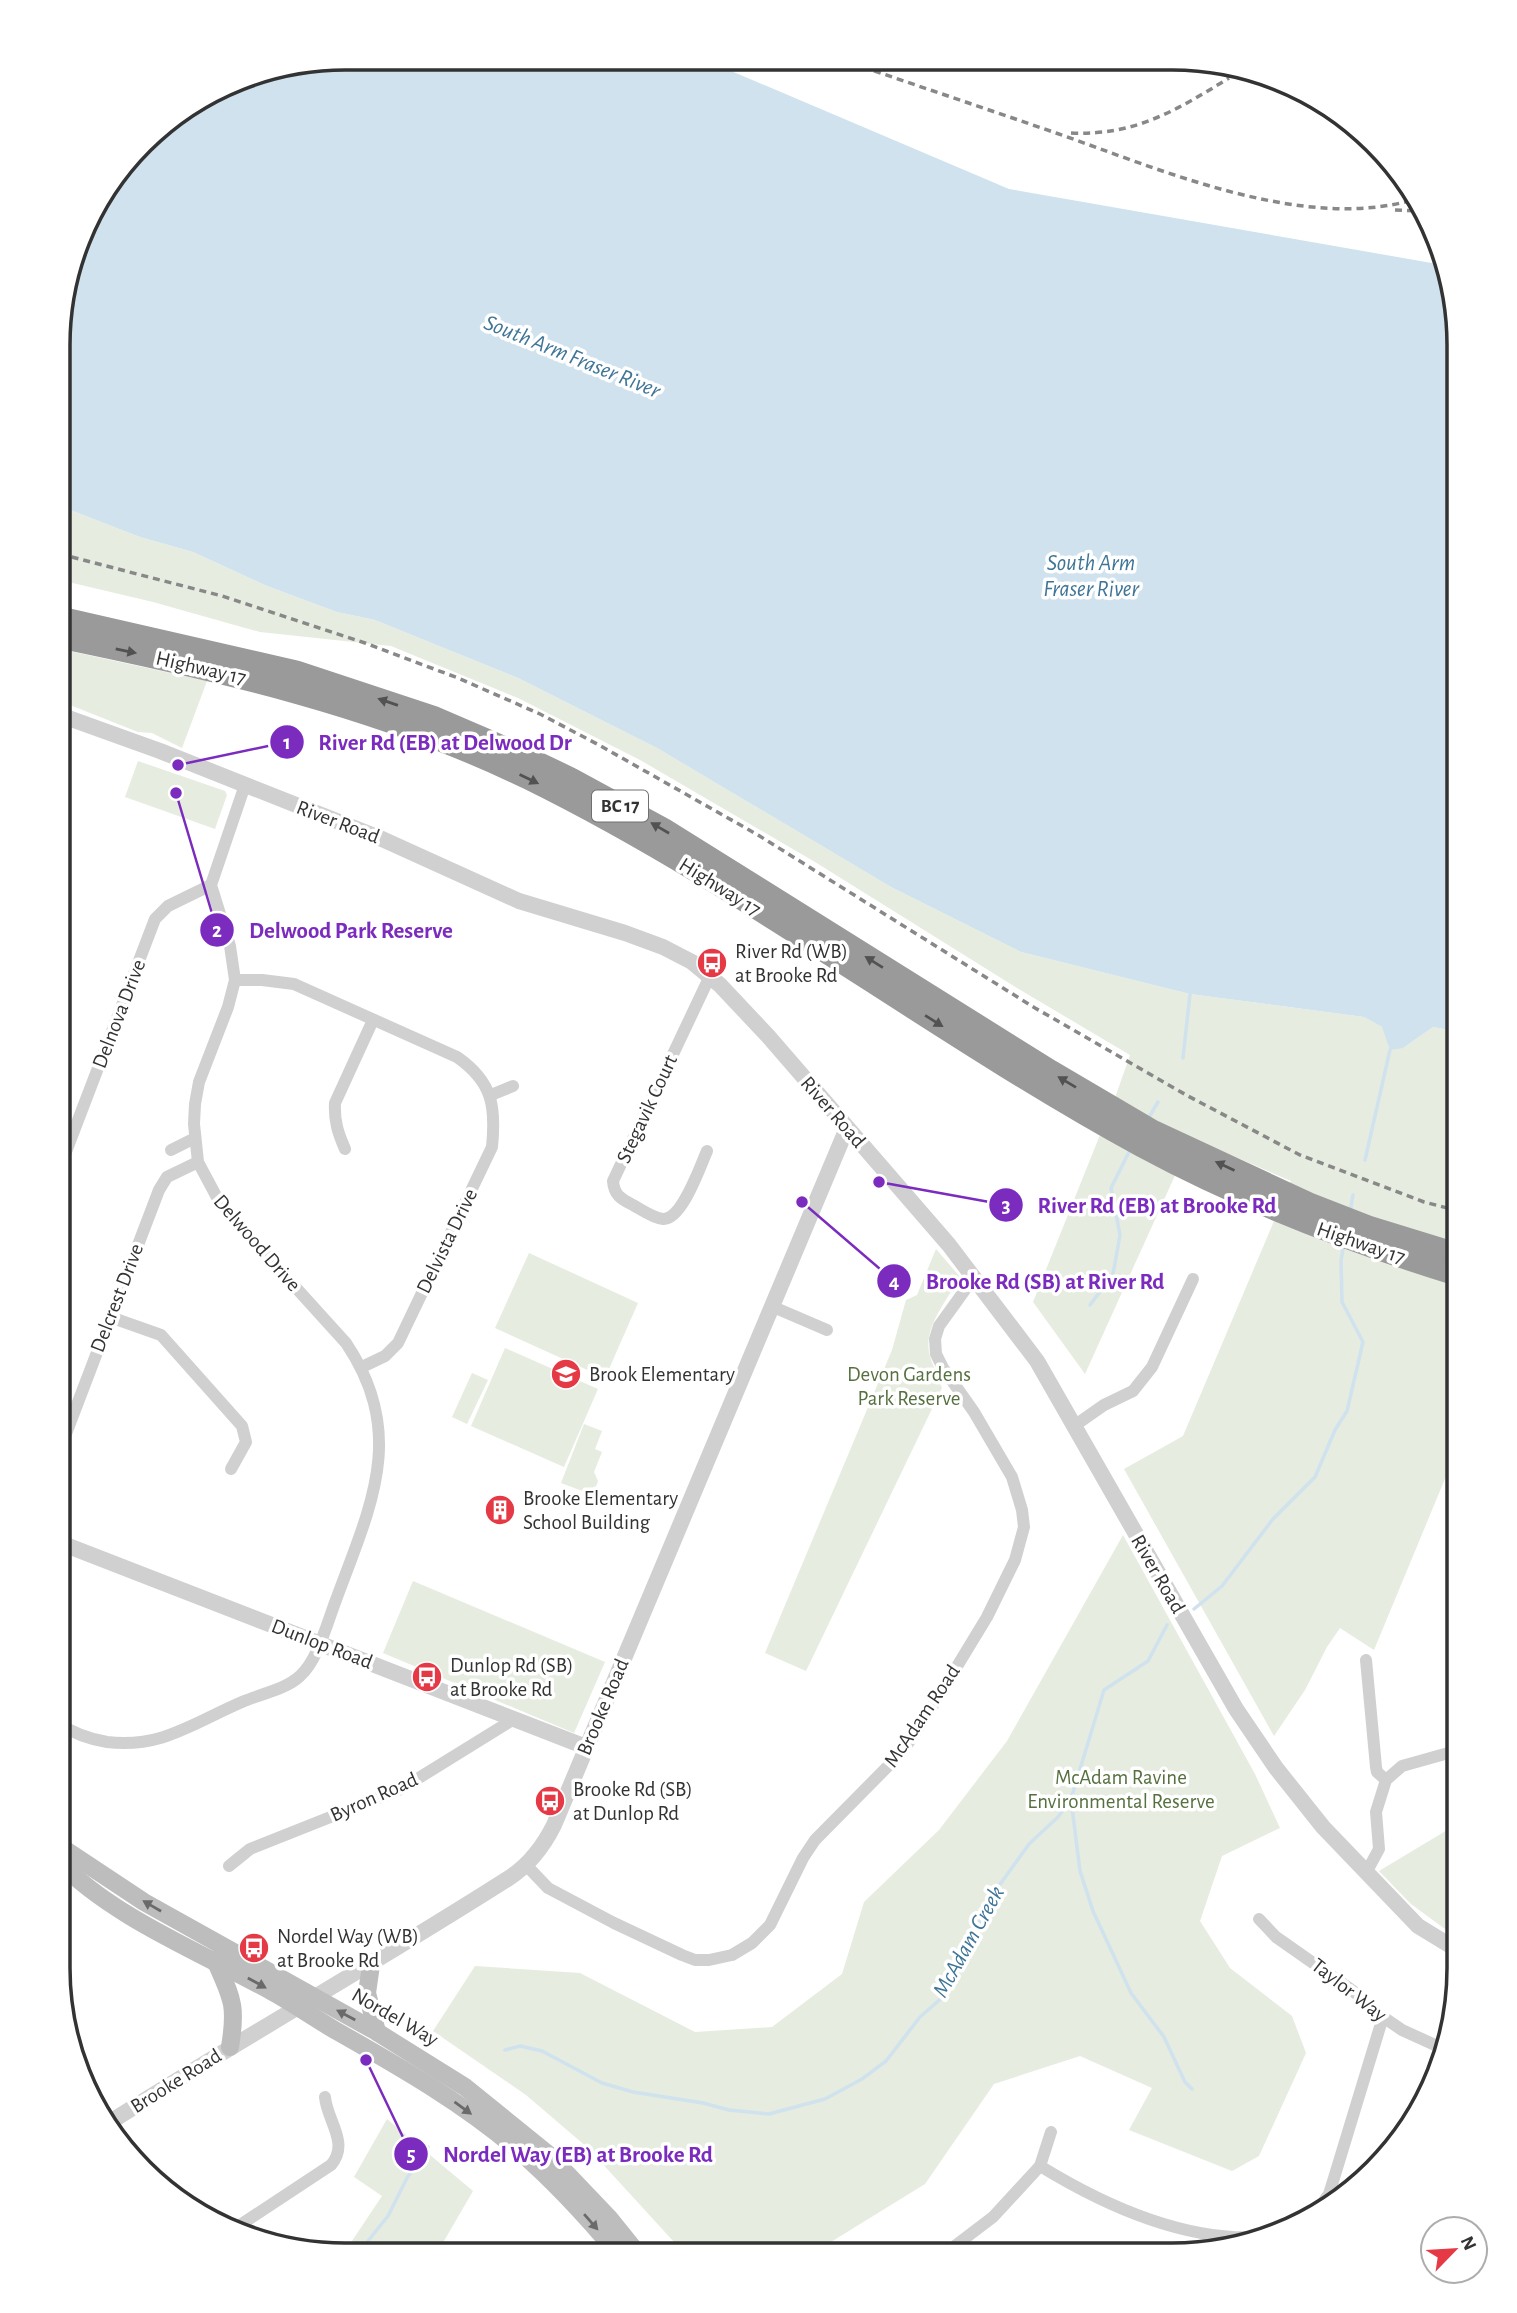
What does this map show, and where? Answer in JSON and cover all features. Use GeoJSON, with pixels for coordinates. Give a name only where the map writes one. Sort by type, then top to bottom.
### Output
{"type":"FeatureCollection","features":[{"type":"Feature","properties":{"kind":"highway","name":"Highway 17"},"geometry":{"type":"LineString","coordinates":[[70,620],[296,672],[435,718],[571,779],[663,829],[1050,1071],[1125,1126]]}},
{"type":"Feature","properties":{"kind":"highway","name":"Highway 17"},"geometry":{"type":"LineString","coordinates":[[70,638],[203,667],[292,690],[411,729],[515,772],[606,818],[683,863],[919,1012],[1151,1140],[1214,1182],[1379,1240],[1447,1270]]}},
{"type":"Feature","properties":{"kind":"highway","name":"Highway 17"},"geometry":{"type":"LineString","coordinates":[[1379,1240],[1447,1253]]}},
{"type":"Feature","properties":{"kind":"main road","name":"Nordel Way"},"geometry":{"type":"LineString","coordinates":[[70,1853],[144,1902],[377,2032],[456,2081],[527,2136],[582,2189],[629,2243]]}},
{"type":"Feature","properties":{"kind":"main road","name":"Nordel Way"},"geometry":{"type":"LineString","coordinates":[[70,1871],[108,1901],[407,2070],[482,2121],[562,2191],[608,2243]]}},
{"type":"Feature","properties":{"kind":"main road"},"geometry":{"type":"LineString","coordinates":[[215,1960],[234,2010],[230,2047]]}},
{"type":"Feature","properties":{"kind":"main road"},"geometry":{"type":"LineString","coordinates":[[372,1965],[367,1993],[377,2032]]}},
{"type":"Feature","properties":{"kind":"street","name":"River Road"},"geometry":{"type":"LineString","coordinates":[[70,719],[382,839],[519,901],[663,947],[692,962],[710,976],[740,1004],[975,1276],[1037,1361],[1236,1709],[1276,1769],[1323,1827],[1366,1873],[1418,1926],[1447,1944]]}},
{"type":"Feature","properties":{"kind":"street"},"geometry":{"type":"LineString","coordinates":[[211,885],[244,785]]}},
{"type":"Feature","properties":{"kind":"street","name":"Delwood Drive"},"geometry":{"type":"LineString","coordinates":[[70,1729],[89,1739],[124,1744],[154,1741],[176,1734],[239,1703],[289,1685],[299,1677],[307,1668],[319,1643],[377,1483],[380,1438],[377,1413],[362,1367],[346,1343],[221,1205],[198,1162],[195,1104],[199,1082],[228,1007],[235,980],[230,947],[211,885]]}},
{"type":"Feature","properties":{"kind":"street","name":"Delnova Drive"},"geometry":{"type":"LineString","coordinates":[[70,1141],[155,919],[168,906],[211,885]]}},
{"type":"Feature","properties":{"kind":"street","name":"Stegavik Court"},"geometry":{"type":"LineString","coordinates":[[708,1152],[680,1210],[668,1219],[660,1219],[622,1200],[614,1189],[613,1181],[710,976]]}},
{"type":"Feature","properties":{"kind":"street"},"geometry":{"type":"LineString","coordinates":[[235,980],[294,984],[457,1057],[479,1076],[491,1095],[513,1086]]}},
{"type":"Feature","properties":{"kind":"street"},"geometry":{"type":"LineString","coordinates":[[345,1149],[334,1117],[335,1103],[373,1020]]}},
{"type":"Feature","properties":{"kind":"street","name":"Delvista Drive"},"geometry":{"type":"LineString","coordinates":[[362,1367],[385,1356],[398,1343],[476,1181],[492,1147],[494,1122],[491,1095]]}},
{"type":"Feature","properties":{"kind":"street","name":"Brooke Road"},"geometry":{"type":"LineString","coordinates":[[115,2119],[230,2047],[372,1965],[509,1878],[526,1865],[549,1834],[847,1128]]}},
{"type":"Feature","properties":{"kind":"street"},"geometry":{"type":"LineString","coordinates":[[171,1150],[195,1138]]}},
{"type":"Feature","properties":{"kind":"street","name":"Delcrest Drive"},"geometry":{"type":"LineString","coordinates":[[70,1421],[159,1190],[167,1177],[198,1162]]}},
{"type":"Feature","properties":{"kind":"street","name":"McAdam Road"},"geometry":{"type":"LineString","coordinates":[[526,1865],[548,1888],[682,1955],[695,1960],[709,1960],[732,1955],[752,1943],[770,1925],[803,1858],[815,1840],[903,1751],[987,1617],[1014,1560],[1024,1527],[1023,1510],[1012,1477],[936,1354],[935,1339],[939,1326],[975,1276]]}},
{"type":"Feature","properties":{"kind":"street"},"geometry":{"type":"LineString","coordinates":[[1074,1426],[1104,1405],[1133,1391],[1140,1383],[1152,1367],[1194,1279]]}},
{"type":"Feature","properties":{"kind":"street"},"geometry":{"type":"LineString","coordinates":[[771,1306],[827,1330]]}},
{"type":"Feature","properties":{"kind":"street"},"geometry":{"type":"LineString","coordinates":[[110,1317],[161,1335],[242,1426],[246,1442],[231,1469]]}},
{"type":"Feature","properties":{"kind":"street","name":"Dunlop Road"},"geometry":{"type":"LineString","coordinates":[[70,1547],[586,1747]]}},
{"type":"Feature","properties":{"kind":"street"},"geometry":{"type":"LineString","coordinates":[[1366,1660],[1376,1767],[1377,1772],[1386,1780]]}},
{"type":"Feature","properties":{"kind":"street","name":"Byron Road"},"geometry":{"type":"LineString","coordinates":[[229,1866],[250,1849],[401,1789],[514,1719]]}},
{"type":"Feature","properties":{"kind":"street"},"geometry":{"type":"LineString","coordinates":[[1366,1873],[1379,1849],[1376,1812],[1386,1780],[1402,1766],[1447,1753]]}},
{"type":"Feature","properties":{"kind":"street","name":"Taylor Way"},"geometry":{"type":"LineString","coordinates":[[1259,1920],[1276,1937],[1353,1991],[1383,2017],[1402,2030],[1436,2045]]}},
{"type":"Feature","properties":{"kind":"street"},"geometry":{"type":"LineString","coordinates":[[1328,2195],[1383,2017]]}},
{"type":"Feature","properties":{"kind":"street"},"geometry":{"type":"LineString","coordinates":[[243,2223],[331,2165],[336,2159],[338,2134],[328,2115],[325,2097]]}},
{"type":"Feature","properties":{"kind":"street"},"geometry":{"type":"LineString","coordinates":[[959,2243],[993,2217],[1040,2166],[1051,2132]]}},
{"type":"Feature","properties":{"kind":"street"},"geometry":{"type":"LineString","coordinates":[[1040,2166],[1084,2193],[1170,2227],[1235,2236]]}},
{"type":"Feature","properties":{"kind":"green space"},"geometry":{"type":"Polygon","coordinates":[[[70,510],[140,537],[193,552],[267,586],[337,612],[375,620],[518,678],[657,748],[891,887],[1021,952],[1190,994],[1364,1017],[1382,1027],[1403,1048],[1433,1027],[1447,1030],[1447,1474],[1374,1650],[1340,1628],[1305,1690],[1274,1736],[1124,1469],[1183,1436],[1291,1181],[1192,1138],[1085,1374],[1033,1302],[1130,1055],[815,862],[640,760],[518,698],[391,646],[260,632],[70,582],[70,510]]]}},
{"type":"Feature","properties":{"kind":"green space"},"geometry":{"type":"Polygon","coordinates":[[[70,651],[207,681],[182,748],[152,733],[138,732],[70,705],[70,651]]]}},
{"type":"Feature","properties":{"kind":"green space"},"geometry":{"type":"Polygon","coordinates":[[[138,761],[225,791],[227,795],[215,829],[125,797],[138,761]]]}},
{"type":"Feature","properties":{"kind":"green space","name":"Devon Gardens Park Reserve"},"geometry":{"type":"Polygon","coordinates":[[[936,1249],[960,1277],[933,1323],[928,1342],[930,1356],[942,1388],[806,1671],[765,1653],[892,1350],[906,1300],[917,1295],[936,1249]]]}},
{"type":"Feature","properties":{"kind":"green space"},"geometry":{"type":"Polygon","coordinates":[[[529,1253],[638,1303],[605,1378],[495,1328],[529,1253]]]}},
{"type":"Feature","properties":{"kind":"green space"},"geometry":{"type":"Polygon","coordinates":[[[505,1348],[598,1389],[564,1467],[471,1426],[505,1348]]]}},
{"type":"Feature","properties":{"kind":"green space"},"geometry":{"type":"Polygon","coordinates":[[[472,1373],[488,1380],[467,1424],[452,1417],[472,1373]]]}},
{"type":"Feature","properties":{"kind":"green space"},"geometry":{"type":"Polygon","coordinates":[[[584,1424],[602,1431],[595,1449],[602,1452],[594,1472],[598,1481],[593,1495],[561,1483],[584,1424]]]}},
{"type":"Feature","properties":{"kind":"green space","name":"McAdam Ravine Environmental Reserve"},"geometry":{"type":"Polygon","coordinates":[[[1123,1535],[1255,1774],[1280,1828],[1222,1856],[1200,1921],[1230,1968],[1292,2016],[1306,2053],[1259,2156],[1232,2171],[1129,2130],[1152,2088],[1080,2056],[994,2084],[925,2184],[829,2243],[675,2243],[588,2148],[526,2095],[433,2031],[475,1966],[580,1973],[695,2032],[772,2027],[842,1974],[864,1902],[939,1830],[1007,1741],[1123,1535]]]}},
{"type":"Feature","properties":{"kind":"green space"},"geometry":{"type":"Polygon","coordinates":[[[413,1581],[605,1662],[574,1733],[383,1653],[413,1581]]]}},
{"type":"Feature","properties":{"kind":"green space"},"geometry":{"type":"Polygon","coordinates":[[[1447,1830],[1447,1927],[1445,1929],[1411,1904],[1379,1871],[1447,1830]]]}},
{"type":"Feature","properties":{"kind":"green space"},"geometry":{"type":"Polygon","coordinates":[[[387,2119],[473,2191],[443,2243],[351,2243],[382,2196],[354,2177],[387,2119]]]}},
{"type":"Feature","properties":{"kind":"water","name":"South Arm Fraser River"},"geometry":{"type":"Polygon","coordinates":[[[345,70],[729,70],[1009,189],[1434,263],[1445,309],[1447,345],[1447,1030],[1433,1027],[1403,1048],[1390,1050],[1382,1027],[1364,1017],[1190,994],[1021,952],[891,887],[657,748],[518,678],[375,620],[337,612],[267,586],[193,552],[140,537],[70,510],[70,345],[72,309],[79,274],[98,224],[116,192],[138,164],[164,138],[192,116],[224,98],[292,75],[345,70]]]}},
{"type":"Feature","properties":{"kind":"waterway"},"geometry":{"type":"LineString","coordinates":[[1183,1058],[1190,994]]}},
{"type":"Feature","properties":{"kind":"waterway","name":"McAdam Creek"},"geometry":{"type":"LineString","coordinates":[[1365,1160],[1390,1050]]}},
{"type":"Feature","properties":{"kind":"waterway"},"geometry":{"type":"LineString","coordinates":[[1148,1119],[1158,1102]]}},
{"type":"Feature","properties":{"kind":"waterway"},"geometry":{"type":"LineString","coordinates":[[1090,1305],[1113,1274],[1120,1235],[1111,1188],[1130,1150]]}},
{"type":"Feature","properties":{"kind":"waterway","name":"McAdam Creek"},"geometry":{"type":"LineString","coordinates":[[1350,1212],[1353,1195]]}},
{"type":"Feature","properties":{"kind":"waterway","name":"McAdam Creek"},"geometry":{"type":"LineString","coordinates":[[1194,1609],[1222,1586],[1273,1519],[1315,1477],[1335,1430],[1347,1411],[1363,1342],[1342,1302],[1341,1261],[1344,1243]]}},
{"type":"Feature","properties":{"kind":"waterway","name":"McAdam Creek"},"geometry":{"type":"LineString","coordinates":[[505,2050],[520,2046],[542,2051],[602,2083],[633,2092],[729,2110],[769,2114],[825,2099],[862,2079],[886,2061],[920,2017],[944,1996],[991,1897],[1029,1844],[1058,1817],[1071,1799],[1104,1690],[1148,1661],[1167,1625]]}},
{"type":"Feature","properties":{"kind":"waterway"},"geometry":{"type":"LineString","coordinates":[[1071,1799],[1080,1871],[1093,1911],[1131,1993],[1164,2037],[1185,2082],[1192,2089]]}},
{"type":"Feature","properties":{"kind":"waterway","name":"McAdam Creek"},"geometry":{"type":"LineString","coordinates":[[367,2243],[388,2216],[407,2178],[428,2147]]}},
{"type":"Feature","properties":{"kind":"railway"},"geometry":{"type":"LineString","coordinates":[[872,70],[1141,164],[1234,193],[1281,203],[1328,208],[1373,207],[1406,201]]}},
{"type":"Feature","properties":{"kind":"railway"},"geometry":{"type":"LineString","coordinates":[[1071,133],[1115,130],[1154,119],[1229,78]]}},
{"type":"Feature","properties":{"kind":"railway"},"geometry":{"type":"LineString","coordinates":[[1395,210],[1411,211]]}},
{"type":"Feature","properties":{"kind":"railway"},"geometry":{"type":"LineString","coordinates":[[70,557],[222,596],[365,643],[458,678],[540,714],[758,835],[1035,1008],[1188,1096],[1300,1155],[1424,1202],[1447,1208]]}},
{"type":"Feature","properties":{"kind":"place","name":"River Rd (EB) at Delwood Dr"},"geometry":{"type":"Point","coordinates":[178,765]}},
{"type":"Feature","properties":{"kind":"place","name":"Delwood Park Reserve"},"geometry":{"type":"Point","coordinates":[176,793]}},
{"type":"Feature","properties":{"kind":"place","name":"River Rd (WB) at Brooke Rd"},"geometry":{"type":"Point","coordinates":[712,963]}},
{"type":"Feature","properties":{"kind":"place","name":"River Rd (EB) at Brooke Rd"},"geometry":{"type":"Point","coordinates":[879,1182]}},
{"type":"Feature","properties":{"kind":"place","name":"Brooke Rd (SB) at River Rd"},"geometry":{"type":"Point","coordinates":[802,1202]}},
{"type":"Feature","properties":{"kind":"place","name":"Brook Elementary"},"geometry":{"type":"Point","coordinates":[566,1374]}},
{"type":"Feature","properties":{"kind":"place","name":"Brooke Elementary School Building"},"geometry":{"type":"Point","coordinates":[500,1510]}},
{"type":"Feature","properties":{"kind":"place","name":"Dunlop Rd (SB) at Brooke Rd"},"geometry":{"type":"Point","coordinates":[427,1677]}},
{"type":"Feature","properties":{"kind":"place","name":"Brooke Rd (SB) at Dunlop Rd"},"geometry":{"type":"Point","coordinates":[550,1801]}},
{"type":"Feature","properties":{"kind":"place","name":"Nordel Way (WB) at Brooke Rd"},"geometry":{"type":"Point","coordinates":[254,1948]}},
{"type":"Feature","properties":{"kind":"place","name":"Nordel Way (EB) at Brooke Rd"},"geometry":{"type":"Point","coordinates":[366,2060]}}]}
